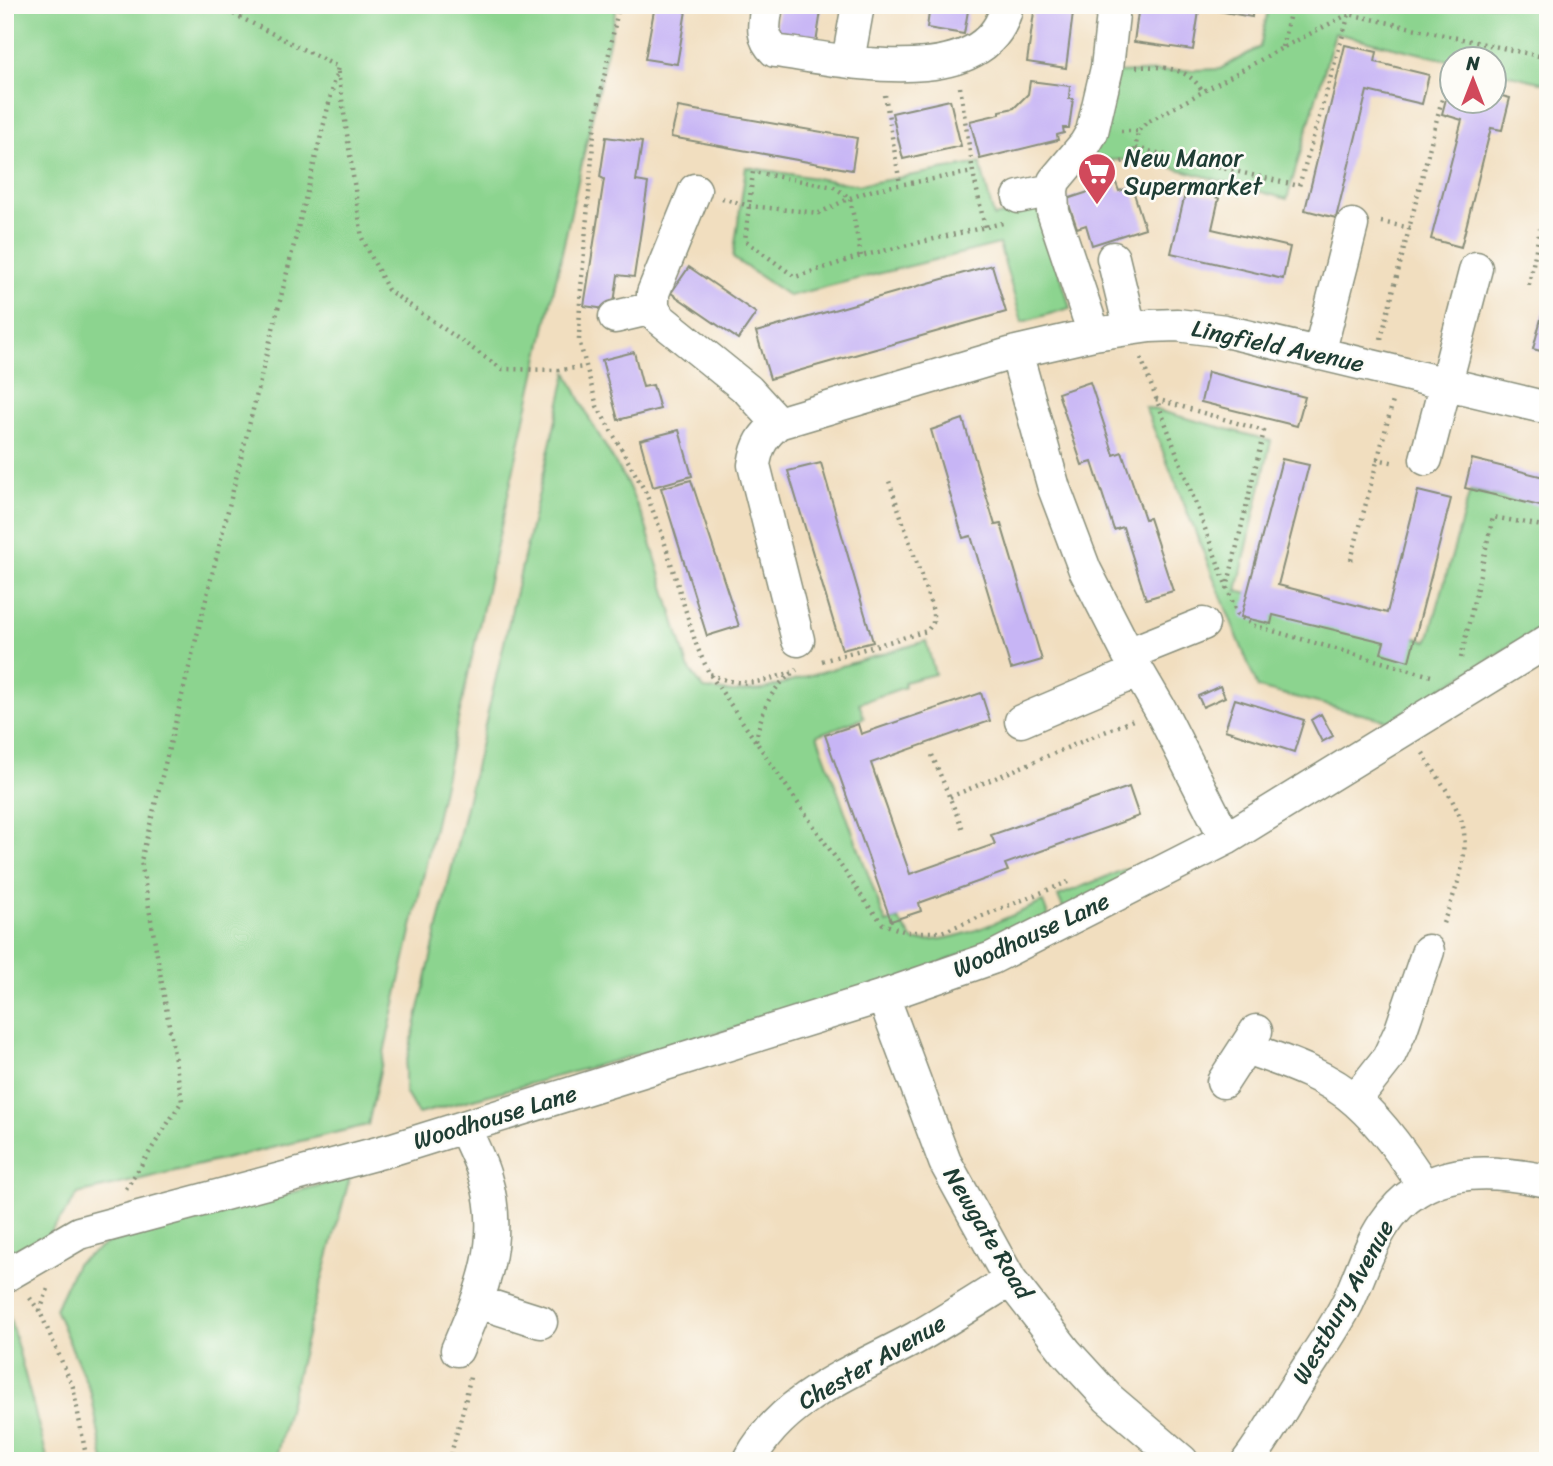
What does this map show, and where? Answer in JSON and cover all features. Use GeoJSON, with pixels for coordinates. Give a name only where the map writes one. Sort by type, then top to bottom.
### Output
{"type":"FeatureCollection","features":[{"type":"Feature","properties":{"kind":"street"},"geometry":{"type":"LineString","coordinates":[[767,5],[763,33],[767,44],[775,51],[880,66],[934,64],[955,57],[988,41],[1004,16],[1007,5]]}},
{"type":"Feature","properties":{"kind":"street"},"geometry":{"type":"LineString","coordinates":[[848,61],[858,5]]}},
{"type":"Feature","properties":{"kind":"street"},"geometry":{"type":"LineString","coordinates":[[1094,334],[1057,190],[1092,132],[1107,68],[1114,5]]}},
{"type":"Feature","properties":{"kind":"street"},"geometry":{"type":"LineString","coordinates":[[695,190],[653,293],[653,308],[659,318],[748,390],[778,423],[764,436],[756,449],[754,465],[805,658]]}},
{"type":"Feature","properties":{"kind":"street"},"geometry":{"type":"LineString","coordinates":[[1018,197],[1057,190]]}},
{"type":"Feature","properties":{"kind":"street"},"geometry":{"type":"LineString","coordinates":[[1319,354],[1352,225]]}},
{"type":"Feature","properties":{"kind":"street"},"geometry":{"type":"LineString","coordinates":[[1113,258],[1130,328]]}},
{"type":"Feature","properties":{"kind":"street"},"geometry":{"type":"LineString","coordinates":[[1426,458],[1476,268]]}},
{"type":"Feature","properties":{"kind":"street"},"geometry":{"type":"LineString","coordinates":[[615,317],[653,308]]}},
{"type":"Feature","properties":{"kind":"street","name":"Lingfield Avenue"},"geometry":{"type":"LineString","coordinates":[[778,423],[1016,352],[1094,334],[1177,325],[1225,331],[1539,406]]}},
{"type":"Feature","properties":{"kind":"street"},"geometry":{"type":"LineString","coordinates":[[1016,352],[1054,488],[1085,570],[1226,839]]}},
{"type":"Feature","properties":{"kind":"street"},"geometry":{"type":"LineString","coordinates":[[1021,720],[1203,624]]}},
{"type":"Feature","properties":{"kind":"street","name":"Woodhouse Lane"},"geometry":{"type":"LineString","coordinates":[[15,1284],[79,1233],[388,1151],[883,996],[992,958],[1226,839],[1408,728],[1459,688],[1548,641]]}},
{"type":"Feature","properties":{"kind":"street"},"geometry":{"type":"LineString","coordinates":[[1355,1100],[1388,1058],[1401,1030],[1428,951]]}},
{"type":"Feature","properties":{"kind":"street","name":"Newgate Road"},"geometry":{"type":"LineString","coordinates":[[883,996],[945,1162],[1010,1280],[1066,1352],[1108,1398],[1182,1461]]}},
{"type":"Feature","properties":{"kind":"street"},"geometry":{"type":"LineString","coordinates":[[1223,1082],[1251,1039],[1355,1100],[1379,1124],[1424,1186]]}},
{"type":"Feature","properties":{"kind":"street"},"geometry":{"type":"LineString","coordinates":[[457,1350],[478,1302],[492,1255],[491,1205],[486,1178],[464,1127]]}},
{"type":"Feature","properties":{"kind":"street","name":"Westbury Avenue"},"geometry":{"type":"LineString","coordinates":[[1248,1461],[1347,1303],[1384,1224],[1402,1202],[1424,1186],[1457,1175],[1499,1172],[1548,1181]]}},
{"type":"Feature","properties":{"kind":"street","name":"Chester Avenue"},"geometry":{"type":"LineString","coordinates":[[749,1461],[776,1423],[800,1402],[916,1338],[1010,1280]]}},
{"type":"Feature","properties":{"kind":"street"},"geometry":{"type":"LineString","coordinates":[[478,1302],[541,1322]]}},
{"type":"Feature","properties":{"kind":"path"},"geometry":{"type":"LineString","coordinates":[[216,5],[338,67]]}},
{"type":"Feature","properties":{"kind":"path"},"geometry":{"type":"LineString","coordinates":[[1282,48],[1292,5]]}},
{"type":"Feature","properties":{"kind":"path"},"geometry":{"type":"LineString","coordinates":[[861,256],[850,198],[834,187],[753,172],[745,240],[795,277],[861,256],[985,228],[1092,170],[1134,158],[1138,131],[1146,123],[1349,14],[1360,5]]}},
{"type":"Feature","properties":{"kind":"path"},"geometry":{"type":"LineString","coordinates":[[1349,14],[1548,58]]}},
{"type":"Feature","properties":{"kind":"path"},"geometry":{"type":"LineString","coordinates":[[1136,148],[1299,186],[1349,14]]}},
{"type":"Feature","properties":{"kind":"path"},"geometry":{"type":"LineString","coordinates":[[955,57],[973,172],[985,228]]}},
{"type":"Feature","properties":{"kind":"path"},"geometry":{"type":"LineString","coordinates":[[880,66],[900,184]]}},
{"type":"Feature","properties":{"kind":"path"},"geometry":{"type":"LineString","coordinates":[[1107,68],[1161,66],[1182,72],[1196,80],[1202,92]]}},
{"type":"Feature","properties":{"kind":"path"},"geometry":{"type":"LineString","coordinates":[[338,67],[362,238],[388,290],[502,369],[559,370],[585,367]]}},
{"type":"Feature","properties":{"kind":"path"},"geometry":{"type":"LineString","coordinates":[[103,1226],[182,1101],[141,860],[338,67]]}},
{"type":"Feature","properties":{"kind":"path"},"geometry":{"type":"LineString","coordinates":[[1351,560],[1439,116]]}},
{"type":"Feature","properties":{"kind":"path"},"geometry":{"type":"LineString","coordinates":[[695,190],[749,206],[819,213],[850,198],[900,184],[973,172]]}},
{"type":"Feature","properties":{"kind":"path"},"geometry":{"type":"LineString","coordinates":[[1529,285],[1548,188]]}},
{"type":"Feature","properties":{"kind":"path"},"geometry":{"type":"LineString","coordinates":[[1130,328],[1237,614],[1252,625],[1459,688],[1493,517],[1548,527]]}},
{"type":"Feature","properties":{"kind":"path"},"geometry":{"type":"LineString","coordinates":[[1156,399],[1264,431],[1227,589]]}},
{"type":"Feature","properties":{"kind":"path"},"geometry":{"type":"LineString","coordinates":[[755,742],[765,707],[779,685],[805,658],[927,631],[933,623],[933,611],[888,478]]}},
{"type":"Feature","properties":{"kind":"path"},"geometry":{"type":"LineString","coordinates":[[709,673],[726,681],[745,684],[765,682],[795,671]]}},
{"type":"Feature","properties":{"kind":"path"},"geometry":{"type":"LineString","coordinates":[[950,797],[1160,709]]}},
{"type":"Feature","properties":{"kind":"path"},"geometry":{"type":"LineString","coordinates":[[1408,728],[1459,811],[1464,829],[1465,849],[1455,894],[1441,931],[1428,951]]}},
{"type":"Feature","properties":{"kind":"path"},"geometry":{"type":"LineString","coordinates":[[932,755],[964,832]]}},
{"type":"Feature","properties":{"kind":"path"},"geometry":{"type":"LineString","coordinates":[[15,1284],[40,1312],[73,1387],[87,1461]]}},
{"type":"Feature","properties":{"kind":"path"},"geometry":{"type":"LineString","coordinates":[[449,1461],[471,1372],[466,1358],[457,1350]]}},
{"type":"Feature","properties":{"kind":"green space"},"geometry":{"type":"Polygon","coordinates":[[[5,5],[617,5],[368,1125],[78,1194],[56,1225],[40,1241],[5,1256],[5,5]]]}},
{"type":"Feature","properties":{"kind":"green space"},"geometry":{"type":"Polygon","coordinates":[[[1269,5],[1548,5],[1548,84],[1508,74],[1508,46],[1438,46],[1438,58],[1335,33],[1287,199],[1145,160],[1088,160],[1116,73],[1220,69],[1260,47],[1269,5]]]}},
{"type":"Feature","properties":{"kind":"green space"},"geometry":{"type":"Polygon","coordinates":[[[980,163],[994,217],[1041,206],[1070,308],[1022,322],[999,244],[789,296],[733,258],[746,167],[859,185],[980,163]]]}},
{"type":"Feature","properties":{"kind":"green space"},"geometry":{"type":"Polygon","coordinates":[[[567,372],[590,420],[627,483],[645,523],[688,667],[704,689],[734,692],[761,690],[926,641],[935,674],[904,682],[905,687],[859,703],[864,718],[817,735],[886,923],[898,919],[914,941],[964,934],[1043,902],[1049,918],[879,989],[418,1114],[405,1092],[405,1069],[567,372]]]}},
{"type":"Feature","properties":{"kind":"green space"},"geometry":{"type":"Polygon","coordinates":[[[1145,407],[1271,441],[1237,591],[1428,641],[1470,491],[1548,505],[1548,623],[1389,721],[1258,688],[1145,407]]]}},
{"type":"Feature","properties":{"kind":"green space"},"geometry":{"type":"Polygon","coordinates":[[[1128,868],[1133,877],[1065,912],[1058,896],[1128,868]]]}},
{"type":"Feature","properties":{"kind":"green space"},"geometry":{"type":"Polygon","coordinates":[[[350,1177],[275,1461],[104,1461],[91,1393],[55,1309],[76,1264],[109,1242],[350,1177]]]}},
{"type":"Feature","properties":{"kind":"green space"},"geometry":{"type":"Polygon","coordinates":[[[5,1300],[48,1461],[5,1461],[5,1300]]]}},
{"type":"Feature","properties":{"kind":"building"},"geometry":{"type":"Polygon","coordinates":[[[655,5],[687,5],[677,64],[645,59],[655,5]]]}},
{"type":"Feature","properties":{"kind":"building"},"geometry":{"type":"Polygon","coordinates":[[[780,5],[822,5],[816,43],[775,37],[780,5]]]}},
{"type":"Feature","properties":{"kind":"building"},"geometry":{"type":"Polygon","coordinates":[[[930,5],[969,5],[964,34],[927,28],[930,5]]]}},
{"type":"Feature","properties":{"kind":"building"},"geometry":{"type":"Polygon","coordinates":[[[1035,5],[1074,5],[1066,68],[1027,62],[1035,5]]]}},
{"type":"Feature","properties":{"kind":"building"},"geometry":{"type":"Polygon","coordinates":[[[1139,5],[1200,5],[1193,50],[1134,42],[1139,5]]]}},
{"type":"Feature","properties":{"kind":"building"},"geometry":{"type":"Polygon","coordinates":[[[1219,5],[1253,5],[1252,17],[1218,11],[1219,5]]]}},
{"type":"Feature","properties":{"kind":"building"},"geometry":{"type":"Polygon","coordinates":[[[1345,45],[1377,52],[1375,62],[1429,75],[1422,104],[1367,91],[1336,218],[1305,210],[1345,45]]]}},
{"type":"Feature","properties":{"kind":"building"},"geometry":{"type":"Polygon","coordinates":[[[1030,81],[1070,86],[1069,99],[1073,99],[1069,128],[1063,128],[1064,133],[1057,135],[1058,140],[980,159],[970,121],[1014,108],[1028,94],[1030,81]]]}},
{"type":"Feature","properties":{"kind":"building"},"geometry":{"type":"Polygon","coordinates":[[[950,100],[961,146],[903,159],[892,113],[950,100]]]}},
{"type":"Feature","properties":{"kind":"building"},"geometry":{"type":"Polygon","coordinates":[[[678,107],[857,138],[852,170],[671,137],[678,107]]]}},
{"type":"Feature","properties":{"kind":"building"},"geometry":{"type":"Polygon","coordinates":[[[1449,116],[1506,116],[1502,130],[1491,128],[1461,247],[1431,239],[1462,120],[1449,116]]]}},
{"type":"Feature","properties":{"kind":"building"},"geometry":{"type":"Polygon","coordinates":[[[606,137],[642,142],[636,181],[648,183],[634,277],[618,275],[613,310],[584,306],[604,179],[600,177],[606,137]]]}},
{"type":"Feature","properties":{"kind":"building"},"geometry":{"type":"Polygon","coordinates":[[[1116,183],[1119,191],[1132,187],[1145,228],[1092,245],[1086,225],[1077,228],[1067,199],[1116,183]]]}},
{"type":"Feature","properties":{"kind":"building"},"geometry":{"type":"Polygon","coordinates":[[[1186,190],[1219,198],[1212,229],[1290,247],[1283,279],[1171,253],[1186,190]]]}},
{"type":"Feature","properties":{"kind":"building"},"geometry":{"type":"Polygon","coordinates":[[[992,265],[1006,312],[770,379],[756,332],[992,265]]]}},
{"type":"Feature","properties":{"kind":"building"},"geometry":{"type":"Polygon","coordinates":[[[689,267],[756,313],[738,339],[671,293],[689,267]]]}},
{"type":"Feature","properties":{"kind":"building"},"geometry":{"type":"Polygon","coordinates":[[[1548,296],[1548,353],[1533,349],[1548,296]]]}},
{"type":"Feature","properties":{"kind":"building"},"geometry":{"type":"Polygon","coordinates":[[[634,352],[643,387],[653,385],[660,409],[618,420],[602,360],[634,352]]]}},
{"type":"Feature","properties":{"kind":"building"},"geometry":{"type":"Polygon","coordinates":[[[1208,372],[1305,397],[1297,426],[1201,402],[1208,372]]]}},
{"type":"Feature","properties":{"kind":"building"},"geometry":{"type":"Polygon","coordinates":[[[1090,382],[1114,455],[1122,452],[1145,519],[1149,518],[1173,591],[1146,599],[1123,527],[1114,530],[1092,462],[1082,465],[1058,393],[1090,382]]]}},
{"type":"Feature","properties":{"kind":"building"},"geometry":{"type":"Polygon","coordinates":[[[963,419],[995,525],[1001,524],[1042,660],[1011,669],[971,536],[963,538],[931,430],[963,419]]]}},
{"type":"Feature","properties":{"kind":"building"},"geometry":{"type":"Polygon","coordinates":[[[679,430],[692,476],[653,487],[640,440],[679,430]]]}},
{"type":"Feature","properties":{"kind":"building"},"geometry":{"type":"Polygon","coordinates":[[[1282,459],[1309,465],[1278,585],[1387,613],[1418,491],[1451,499],[1409,661],[1381,653],[1384,642],[1273,615],[1271,624],[1241,617],[1282,459]]]}},
{"type":"Feature","properties":{"kind":"building"},"geometry":{"type":"Polygon","coordinates":[[[1472,459],[1548,478],[1548,508],[1465,488],[1472,459]]]}},
{"type":"Feature","properties":{"kind":"building"},"geometry":{"type":"Polygon","coordinates":[[[821,463],[873,642],[842,650],[788,471],[821,463]]]}},
{"type":"Feature","properties":{"kind":"building"},"geometry":{"type":"Polygon","coordinates":[[[691,480],[739,626],[707,636],[661,488],[691,480]]]}},
{"type":"Feature","properties":{"kind":"building"},"geometry":{"type":"Polygon","coordinates":[[[1220,686],[1225,697],[1203,707],[1198,696],[1220,686]]]}},
{"type":"Feature","properties":{"kind":"building"},"geometry":{"type":"Polygon","coordinates":[[[981,693],[990,721],[871,763],[910,874],[995,844],[991,835],[1129,787],[1139,816],[1005,864],[1008,871],[919,903],[921,911],[891,921],[825,735],[858,724],[861,734],[981,693]]]}},
{"type":"Feature","properties":{"kind":"building"},"geometry":{"type":"Polygon","coordinates":[[[1235,699],[1304,720],[1294,752],[1225,730],[1235,699]]]}},
{"type":"Feature","properties":{"kind":"building"},"geometry":{"type":"Polygon","coordinates":[[[1321,714],[1333,736],[1322,742],[1311,720],[1321,714]]]}},
{"type":"Feature","properties":{"kind":"place","name":"New Manor Supermarket"},"geometry":{"type":"Point","coordinates":[1097,206]}}]}
